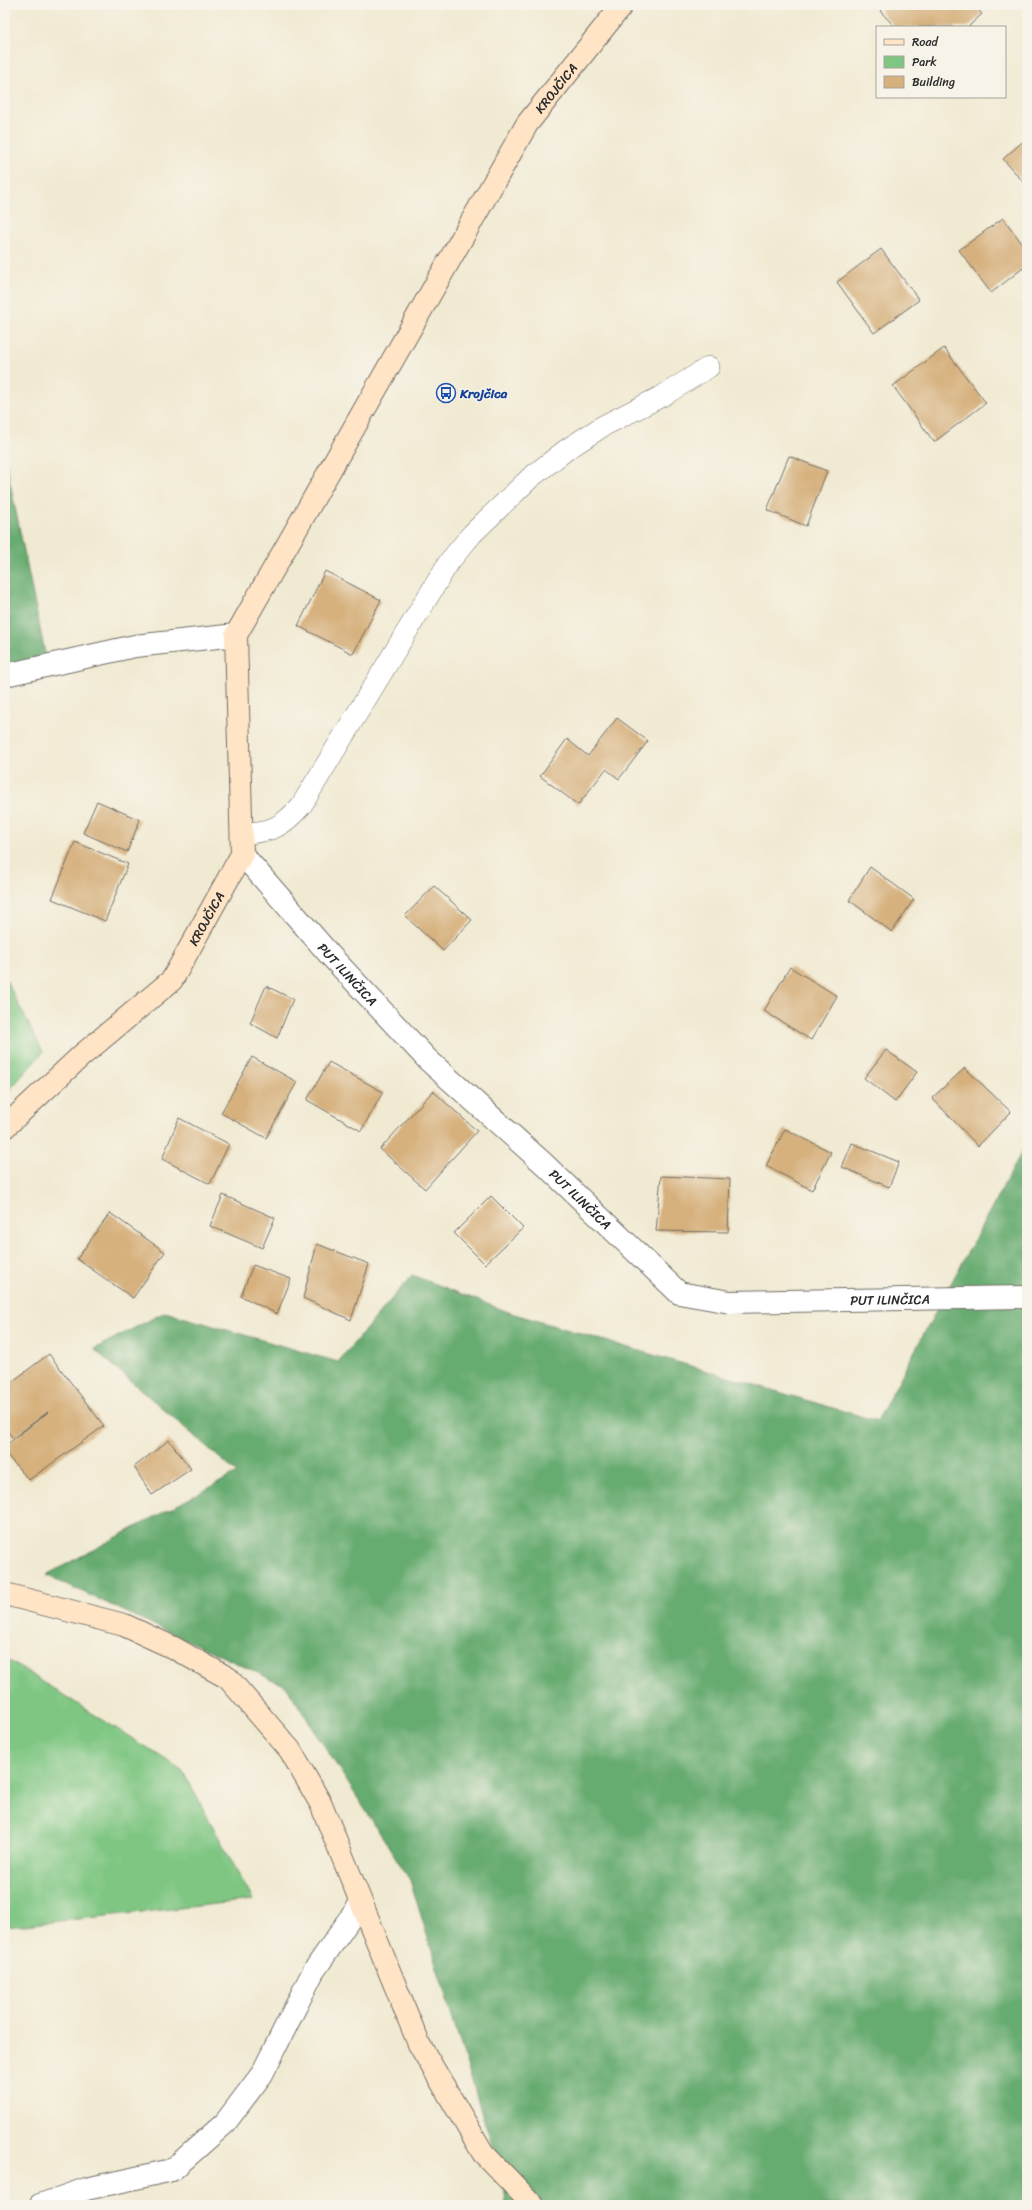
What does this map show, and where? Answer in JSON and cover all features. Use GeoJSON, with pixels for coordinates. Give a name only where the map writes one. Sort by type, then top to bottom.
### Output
{"type":"FeatureCollection","features":[{"type":"Feature","properties":{"kind":"main road","name":"KROJČICA"},"geometry":{"type":"LineString","coordinates":[[236,635],[527,124],[622,5]]}},
{"type":"Feature","properties":{"kind":"main road"},"geometry":{"type":"LineString","coordinates":[[236,635],[242,844]]}},
{"type":"Feature","properties":{"kind":"main road","name":"KROJČICA"},"geometry":{"type":"LineString","coordinates":[[5,1127],[82,1056],[172,980],[242,844]]}},
{"type":"Feature","properties":{"kind":"main road"},"geometry":{"type":"LineString","coordinates":[[5,1594],[124,1625],[174,1648],[228,1678],[290,1750],[321,1804],[419,2044],[483,2153],[533,2205]]}},
{"type":"Feature","properties":{"kind":"street"},"geometry":{"type":"LineString","coordinates":[[5,675],[135,646],[236,635]]}},
{"type":"Feature","properties":{"kind":"street","name":"PUT ILINČICA"},"geometry":{"type":"LineString","coordinates":[[242,844],[329,954],[428,1060],[542,1163],[679,1293],[730,1302],[1027,1297]]}},
{"type":"Feature","properties":{"kind":"street"},"geometry":{"type":"LineString","coordinates":[[40,2205],[86,2189],[172,2170],[226,2123],[262,2074],[313,1972],[361,1903]]}},
{"type":"Feature","properties":{"kind":"lane"},"geometry":{"type":"LineString","coordinates":[[242,844],[269,832],[288,820],[301,806],[449,562],[497,508],[530,478],[566,450],[603,426],[664,395],[709,367]]}},
{"type":"Feature","properties":{"kind":"green space"},"geometry":{"type":"Polygon","coordinates":[[[5,458],[47,663],[5,670],[5,458]]]}},
{"type":"Feature","properties":{"kind":"green space"},"geometry":{"type":"Polygon","coordinates":[[[5,978],[43,1052],[5,1095],[5,978]]]}},
{"type":"Feature","properties":{"kind":"green space"},"geometry":{"type":"Polygon","coordinates":[[[1027,1142],[1027,2205],[506,2205],[504,2185],[410,1880],[286,1686],[46,1575],[237,1473],[94,1349],[165,1312],[338,1362],[412,1275],[511,1313],[877,1421],[1027,1142]]]}},
{"type":"Feature","properties":{"kind":"green space"},"geometry":{"type":"Polygon","coordinates":[[[5,1658],[182,1770],[253,1900],[5,1927],[5,1658]]]}},
{"type":"Feature","properties":{"kind":"building"},"geometry":{"type":"Polygon","coordinates":[[[887,5],[973,5],[982,14],[969,26],[894,26],[880,11],[887,5]]]}},
{"type":"Feature","properties":{"kind":"building"},"geometry":{"type":"Polygon","coordinates":[[[1027,138],[1027,186],[1003,159],[1027,138]]]}},
{"type":"Feature","properties":{"kind":"building"},"geometry":{"type":"Polygon","coordinates":[[[1003,218],[1027,250],[1027,265],[991,293],[959,250],[1003,218]]]}},
{"type":"Feature","properties":{"kind":"building"},"geometry":{"type":"Polygon","coordinates":[[[881,249],[919,300],[874,333],[837,282],[881,249]]]}},
{"type":"Feature","properties":{"kind":"building"},"geometry":{"type":"Polygon","coordinates":[[[944,348],[986,403],[934,442],[893,386],[944,348]]]}},
{"type":"Feature","properties":{"kind":"building"},"geometry":{"type":"Polygon","coordinates":[[[789,456],[827,471],[806,526],[767,510],[789,456]]]}},
{"type":"Feature","properties":{"kind":"building"},"geometry":{"type":"Polygon","coordinates":[[[325,571],[381,600],[353,654],[298,626],[325,571]]]}},
{"type":"Feature","properties":{"kind":"building"},"geometry":{"type":"Polygon","coordinates":[[[617,718],[648,741],[619,779],[606,769],[578,805],[540,776],[567,739],[588,756],[617,718]]]}},
{"type":"Feature","properties":{"kind":"building"},"geometry":{"type":"Polygon","coordinates":[[[97,801],[140,820],[127,852],[83,833],[97,801]]]}},
{"type":"Feature","properties":{"kind":"building"},"geometry":{"type":"Polygon","coordinates":[[[75,842],[128,864],[105,921],[52,899],[75,842]]]}},
{"type":"Feature","properties":{"kind":"building"},"geometry":{"type":"Polygon","coordinates":[[[870,867],[914,899],[892,932],[849,900],[870,867]]]}},
{"type":"Feature","properties":{"kind":"building"},"geometry":{"type":"Polygon","coordinates":[[[434,886],[472,920],[443,951],[405,916],[434,886]]]}},
{"type":"Feature","properties":{"kind":"building"},"geometry":{"type":"Polygon","coordinates":[[[790,967],[837,996],[811,1040],[764,1011],[790,967]]]}},
{"type":"Feature","properties":{"kind":"building"},"geometry":{"type":"Polygon","coordinates":[[[266,986],[293,999],[277,1038],[250,1023],[266,986]]]}},
{"type":"Feature","properties":{"kind":"building"},"geometry":{"type":"Polygon","coordinates":[[[886,1050],[917,1072],[895,1102],[864,1078],[886,1050]]]}},
{"type":"Feature","properties":{"kind":"building"},"geometry":{"type":"Polygon","coordinates":[[[252,1057],[297,1082],[266,1138],[221,1113],[252,1057]]]}},
{"type":"Feature","properties":{"kind":"building"},"geometry":{"type":"Polygon","coordinates":[[[329,1062],[383,1092],[361,1131],[307,1100],[329,1062]]]}},
{"type":"Feature","properties":{"kind":"building"},"geometry":{"type":"Polygon","coordinates":[[[965,1068],[1011,1112],[978,1146],[932,1098],[965,1068]]]}},
{"type":"Feature","properties":{"kind":"building"},"geometry":{"type":"Polygon","coordinates":[[[433,1091],[477,1131],[425,1189],[380,1149],[433,1091]]]}},
{"type":"Feature","properties":{"kind":"building"},"geometry":{"type":"Polygon","coordinates":[[[179,1118],[229,1144],[210,1184],[162,1159],[179,1118]]]}},
{"type":"Feature","properties":{"kind":"building"},"geometry":{"type":"Polygon","coordinates":[[[785,1129],[831,1152],[812,1190],[766,1166],[785,1129]]]}},
{"type":"Feature","properties":{"kind":"building"},"geometry":{"type":"Polygon","coordinates":[[[852,1143],[899,1162],[889,1187],[842,1167],[852,1143]]]}},
{"type":"Feature","properties":{"kind":"building"},"geometry":{"type":"Polygon","coordinates":[[[661,1176],[730,1179],[728,1232],[656,1231],[661,1176]]]}},
{"type":"Feature","properties":{"kind":"building"},"geometry":{"type":"Polygon","coordinates":[[[223,1195],[275,1218],[262,1248],[210,1226],[223,1195]]]}},
{"type":"Feature","properties":{"kind":"building"},"geometry":{"type":"Polygon","coordinates":[[[491,1196],[523,1228],[485,1264],[454,1233],[491,1196]]]}},
{"type":"Feature","properties":{"kind":"building"},"geometry":{"type":"Polygon","coordinates":[[[110,1213],[165,1252],[133,1298],[77,1259],[110,1213]]]}},
{"type":"Feature","properties":{"kind":"building"},"geometry":{"type":"Polygon","coordinates":[[[317,1244],[369,1264],[351,1320],[303,1298],[317,1244]]]}},
{"type":"Feature","properties":{"kind":"building"},"geometry":{"type":"Polygon","coordinates":[[[253,1265],[291,1279],[277,1314],[241,1296],[253,1265]]]}},
{"type":"Feature","properties":{"kind":"building"},"geometry":{"type":"Polygon","coordinates":[[[49,1354],[104,1426],[29,1480],[5,1453],[5,1446],[48,1412],[13,1438],[5,1428],[5,1387],[49,1354]]]}},
{"type":"Feature","properties":{"kind":"building"},"geometry":{"type":"Polygon","coordinates":[[[169,1440],[191,1469],[152,1495],[134,1467],[169,1440]]]}},
{"type":"Feature","properties":{"kind":"place","name":"Krojčica"},"geometry":{"type":"Point","coordinates":[446,393]}}]}
